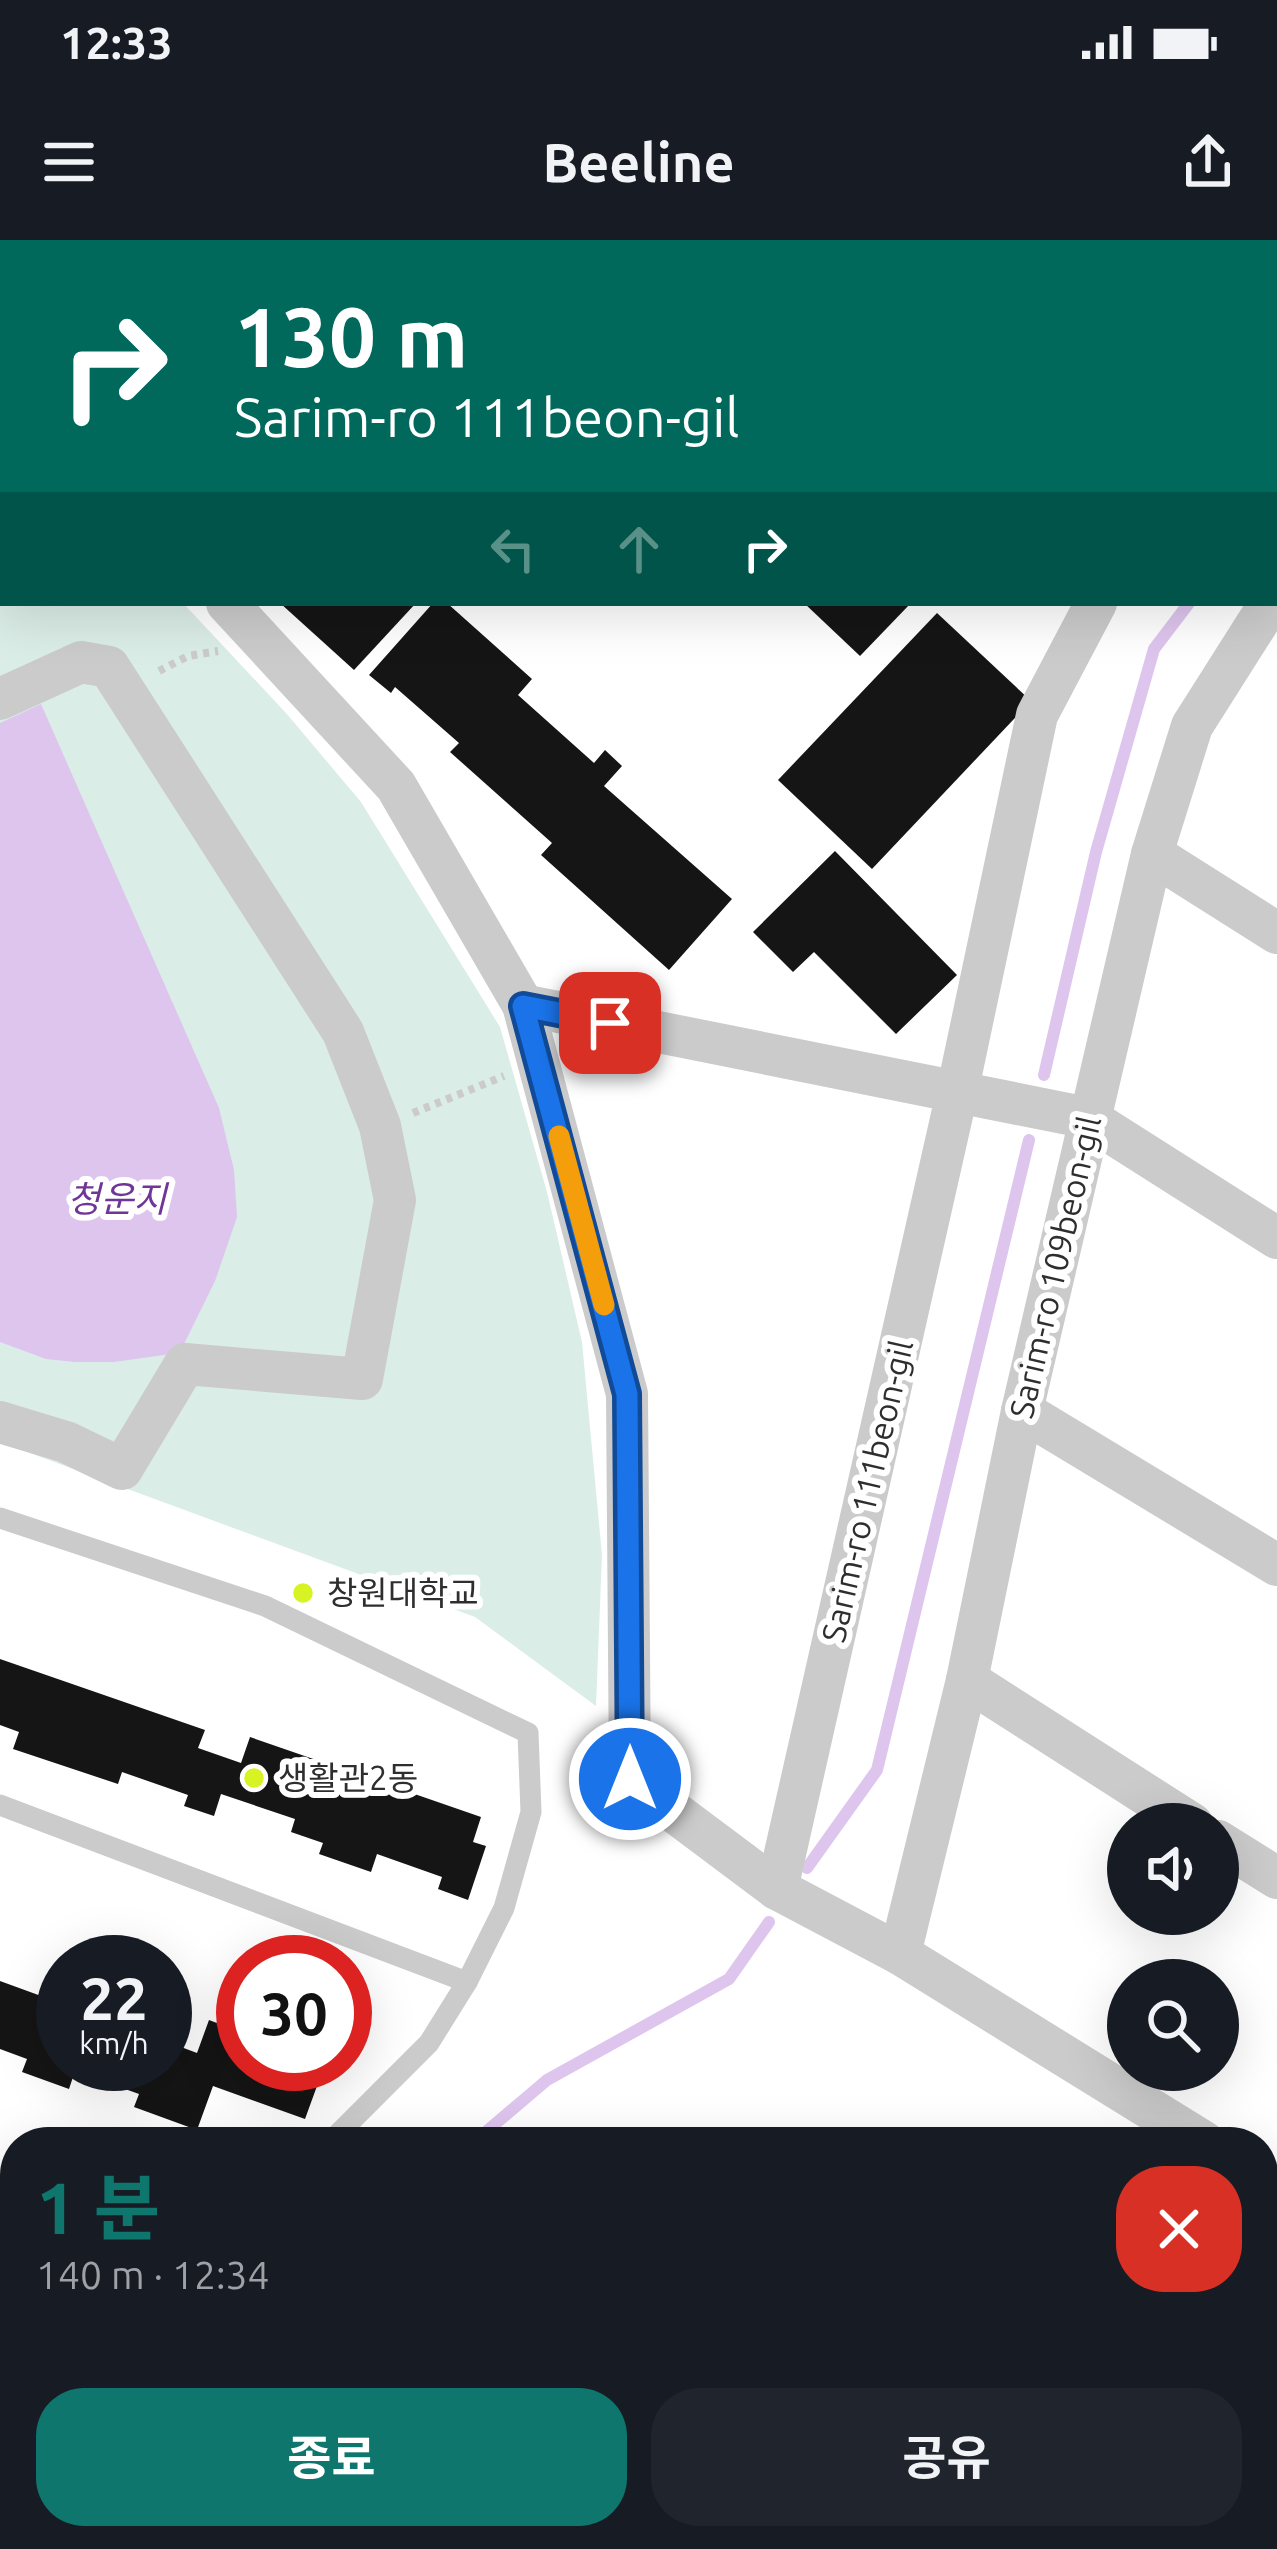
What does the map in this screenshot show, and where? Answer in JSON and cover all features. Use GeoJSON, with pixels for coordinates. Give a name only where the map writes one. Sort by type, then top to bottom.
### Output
{"type":"FeatureCollection","features":[{"type":"Feature","properties":{"kind":"street"},"geometry":{"type":"LineString","coordinates":[[230,606],[396,786],[523,1006],[627,1394],[630,1779],[777,1889],[900,1954],[1180,2127]]}},
{"type":"Feature","properties":{"kind":"street","name":"Sarim-ro 111beon-gil"},"geometry":{"type":"LineString","coordinates":[[777,1889],[957,1093],[1037,715],[1094,606]]}},
{"type":"Feature","properties":{"kind":"street","name":"Sarim-ro 109beon-gil"},"geometry":{"type":"LineString","coordinates":[[900,1954],[967,1680],[1022,1411],[1152,854],[1192,726],[1270,614]]}},
{"type":"Feature","properties":{"kind":"street"},"geometry":{"type":"LineString","coordinates":[[0,699],[81,662],[109,667],[343,1032],[380,1126],[395,1200],[362,1378],[184,1364],[122,1469],[66,1442],[0,1422]]}},
{"type":"Feature","properties":{"kind":"street"},"geometry":{"type":"LineString","coordinates":[[1152,854],[1277,933]]}},
{"type":"Feature","properties":{"kind":"street"},"geometry":{"type":"LineString","coordinates":[[523,1006],[1088,1118],[1277,1238]]}},
{"type":"Feature","properties":{"kind":"street"},"geometry":{"type":"LineString","coordinates":[[1022,1411],[1277,1565]]}},
{"type":"Feature","properties":{"kind":"street"},"geometry":{"type":"LineString","coordinates":[[967,1680],[1159,1803]]}},
{"type":"Feature","properties":{"kind":"street"},"geometry":{"type":"LineString","coordinates":[[1239,1854],[1277,1878]]}},
{"type":"Feature","properties":{"kind":"lane"},"geometry":{"type":"LineString","coordinates":[[0,1518],[265,1606],[528,1733],[531,1812],[503,1908],[467,1982],[429,2043],[345,2127]]}},
{"type":"Feature","properties":{"kind":"lane"},"geometry":{"type":"LineString","coordinates":[[0,1805],[467,1982]]}},
{"type":"Feature","properties":{"kind":"path"},"geometry":{"type":"LineString","coordinates":[[123,689],[188,656],[236,648],[258,637]]}},
{"type":"Feature","properties":{"kind":"path"},"geometry":{"type":"LineString","coordinates":[[380,1126],[539,1062]]}},
{"type":"Feature","properties":{"kind":"shaded area"},"geometry":{"type":"Polygon","coordinates":[[[0,606],[186,606],[361,802],[500,1027],[547,1192],[582,1342],[602,1555],[596,1706],[475,1617],[0,1442],[0,606]]]}},
{"type":"Feature","properties":{"kind":"water","name":"청운지"},"geometry":{"type":"Polygon","coordinates":[[[41,704],[219,1108],[234,1170],[237,1217],[215,1281],[183,1346],[171,1354],[75,1362],[46,1359],[0,1342],[0,723],[41,704]]]}},
{"type":"Feature","properties":{"kind":"building"},"geometry":{"type":"Polygon","coordinates":[[[283,606],[413,606],[354,670],[283,606]]]}},
{"type":"Feature","properties":{"kind":"building"},"geometry":{"type":"Polygon","coordinates":[[[430,606],[450,606],[532,679],[518,695],[594,763],[605,750],[622,766],[604,786],[732,899],[669,970],[541,855],[552,843],[450,752],[459,743],[395,687],[391,693],[369,675],[430,606]]]}},
{"type":"Feature","properties":{"kind":"building"},"geometry":{"type":"Polygon","coordinates":[[[807,606],[908,606],[860,656],[807,606]]]}},
{"type":"Feature","properties":{"kind":"building"},"geometry":{"type":"Polygon","coordinates":[[[937,613],[1031,701],[872,869],[778,780],[937,613]]]}},
{"type":"Feature","properties":{"kind":"building"},"geometry":{"type":"Polygon","coordinates":[[[835,851],[957,975],[896,1034],[814,952],[793,972],[753,932],[835,851]]]}},
{"type":"Feature","properties":{"kind":"building","name":"생활관2동"},"geometry":{"type":"Polygon","coordinates":[[[0,1659],[205,1730],[198,1748],[241,1763],[250,1737],[481,1817],[473,1842],[486,1846],[468,1900],[438,1889],[442,1877],[377,1854],[371,1872],[319,1854],[323,1843],[291,1832],[295,1819],[221,1794],[214,1816],[184,1806],[188,1795],[122,1772],[118,1784],[13,1749],[19,1732],[0,1725],[0,1659]]]}},
{"type":"Feature","properties":{"kind":"building"},"geometry":{"type":"Polygon","coordinates":[[[0,1981],[36,1994],[36,2077],[22,2072],[27,2059],[0,2049],[0,1981]]]}},
{"type":"Feature","properties":{"kind":"building"},"geometry":{"type":"Polygon","coordinates":[[[209,2020],[216,2023],[216,2087],[198,2127],[134,2107],[139,2094],[131,2091],[192,2091],[192,2051],[197,2053],[209,2020]]]}},
{"type":"Feature","properties":{"kind":"building"},"geometry":{"type":"Polygon","coordinates":[[[227,2091],[315,2091],[305,2119],[227,2091]]]}},
{"type":"Feature","properties":{"kind":"waterway"},"geometry":{"type":"LineString","coordinates":[[1044,1075],[1096,852],[1154,649],[1187,606]]}},
{"type":"Feature","properties":{"kind":"waterway"},"geometry":{"type":"LineString","coordinates":[[807,1868],[877,1770],[1029,1140]]}},
{"type":"Feature","properties":{"kind":"waterway"},"geometry":{"type":"LineString","coordinates":[[492,2127],[547,2080],[729,1979],[769,1922]]}},
{"type":"Feature","properties":{"kind":"slow traffic"},"geometry":{"type":"LineString","coordinates":[[559,1136],[604,1305]]}},
{"type":"Feature","properties":{"kind":"place","name":"창원대학교"},"geometry":{"type":"Point","coordinates":[303,1593]}},
{"type":"Feature","properties":{"kind":"place","name":"생활관2동"},"geometry":{"type":"Point","coordinates":[254,1778]}},
{"type":"Feature","properties":{"kind":"route"},"geometry":{"type":"LineString","coordinates":[[610,1023],[523,1006],[627,1394],[630,1779]]}}]}
